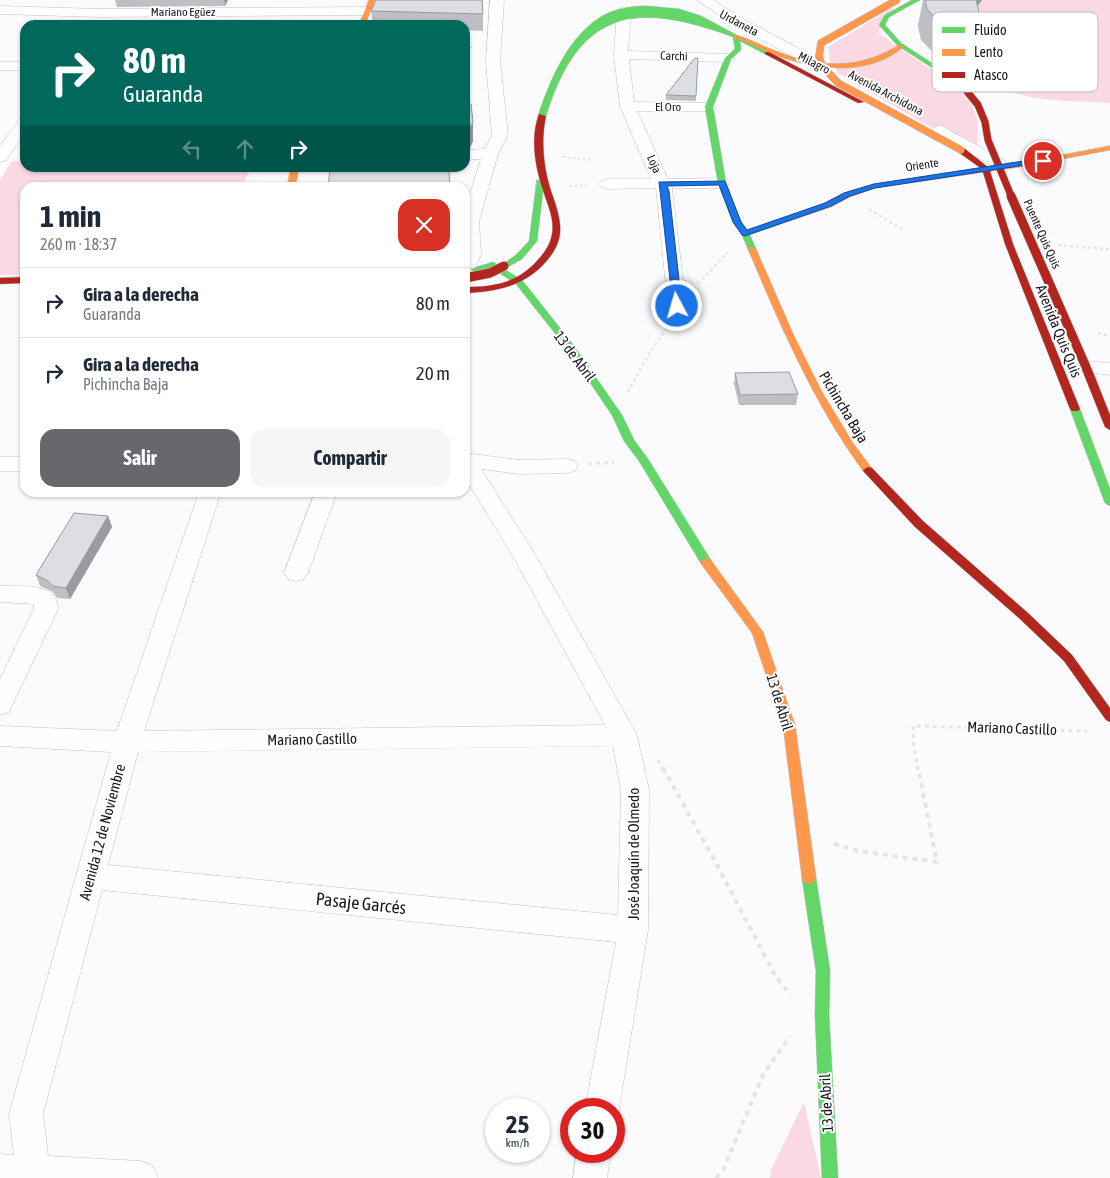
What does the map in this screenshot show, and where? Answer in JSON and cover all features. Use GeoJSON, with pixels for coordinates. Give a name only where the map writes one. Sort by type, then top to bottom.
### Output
{"type":"FeatureCollection","features":[{"type":"Feature","properties":{"kind":"street"},"geometry":{"type":"LineString","coordinates":[[95,20],[108,0]]}},
{"type":"Feature","properties":{"kind":"street"},"geometry":{"type":"LineString","coordinates":[[470,221],[490,154],[500,136],[493,60],[497,0]]}},
{"type":"Feature","properties":{"kind":"street","name":"Milagro"},"geometry":{"type":"LineString","coordinates":[[704,0],[740,23],[912,114],[1004,166]]}},
{"type":"Feature","properties":{"kind":"street","name":"Avenida Archidona"},"geometry":{"type":"LineString","coordinates":[[897,0],[821,43],[816,53],[818,62],[838,83],[961,150],[985,168]]}},
{"type":"Feature","properties":{"kind":"street","name":"Puente Quis Quis"},"geometry":{"type":"LineString","coordinates":[[917,0],[887,16],[882,25],[887,34],[901,46],[932,65]]}},
{"type":"Feature","properties":{"kind":"street"},"geometry":{"type":"LineString","coordinates":[[364,20],[370,5]]}},
{"type":"Feature","properties":{"kind":"street","name":"Mariano Egüez"},"geometry":{"type":"LineString","coordinates":[[0,10],[100,13],[222,12],[370,5]]}},
{"type":"Feature","properties":{"kind":"street","name":"Urdaneta"},"geometry":{"type":"LineString","coordinates":[[491,290],[519,282],[529,276],[548,254],[556,234],[554,212],[541,167],[539,134],[547,100],[564,66],[587,32],[598,21],[624,11],[655,9],[683,12],[714,25],[985,168]]}},
{"type":"Feature","properties":{"kind":"street","name":"Loja"},"geometry":{"type":"LineString","coordinates":[[624,11],[621,55],[627,106],[665,191],[677,306]]}},
{"type":"Feature","properties":{"kind":"street"},"geometry":{"type":"LineString","coordinates":[[218,20],[222,12]]}},
{"type":"Feature","properties":{"kind":"street"},"geometry":{"type":"LineString","coordinates":[[709,107],[728,58],[738,50],[736,37],[751,40],[791,58],[817,64],[849,66],[884,58],[901,46]]}},
{"type":"Feature","properties":{"kind":"street","name":"Carchi"},"geometry":{"type":"LineString","coordinates":[[621,55],[728,58]]}},
{"type":"Feature","properties":{"kind":"street"},"geometry":{"type":"LineString","coordinates":[[0,66],[20,66]]}},
{"type":"Feature","properties":{"kind":"street","name":"Puente Quis Quis"},"geometry":{"type":"LineString","coordinates":[[967,92],[978,105],[991,148],[1031,244],[1086,367]]}},
{"type":"Feature","properties":{"kind":"street","name":"El Oro"},"geometry":{"type":"LineString","coordinates":[[627,106],[709,107]]}},
{"type":"Feature","properties":{"kind":"street","name":"Pichincha Baja"},"geometry":{"type":"LineString","coordinates":[[709,107],[722,183],[737,222],[745,233],[801,364],[824,408],[858,459],[900,507],[1018,609],[1071,662],[1110,717]]}},
{"type":"Feature","properties":{"kind":"street"},"geometry":{"type":"LineString","coordinates":[[10,151],[20,132]]}},
{"type":"Feature","properties":{"kind":"street","name":"Oriente"},"geometry":{"type":"LineString","coordinates":[[745,233],[828,205],[847,194],[874,186],[1110,148]]}},
{"type":"Feature","properties":{"kind":"street"},"geometry":{"type":"LineString","coordinates":[[470,155],[490,154]]}},
{"type":"Feature","properties":{"kind":"street"},"geometry":{"type":"LineString","coordinates":[[499,266],[519,257],[533,241],[541,167]]}},
{"type":"Feature","properties":{"kind":"street","name":"Avenida Quis Quis"},"geometry":{"type":"LineString","coordinates":[[985,168],[1021,276],[1077,413],[1110,503]]}},
{"type":"Feature","properties":{"kind":"street"},"geometry":{"type":"LineString","coordinates":[[607,184],[722,183]]}},
{"type":"Feature","properties":{"kind":"street","name":"13 de Abril"},"geometry":{"type":"LineString","coordinates":[[470,268],[499,266],[519,282],[568,344],[612,407],[629,441],[643,459],[700,554],[757,632],[789,725],[802,836],[823,971],[822,1015],[830,1178]]}},
{"type":"Feature","properties":{"kind":"street"},"geometry":{"type":"LineString","coordinates":[[470,271],[491,290],[506,298]]}},
{"type":"Feature","properties":{"kind":"street"},"geometry":{"type":"LineString","coordinates":[[0,281],[20,280]]}},
{"type":"Feature","properties":{"kind":"street"},"geometry":{"type":"LineString","coordinates":[[0,290],[20,290]]}},
{"type":"Feature","properties":{"kind":"street"},"geometry":{"type":"LineString","coordinates":[[470,290],[491,290]]}},
{"type":"Feature","properties":{"kind":"street","name":"13 de Abril"},"geometry":{"type":"LineString","coordinates":[[521,305],[548,320]]}},
{"type":"Feature","properties":{"kind":"street"},"geometry":{"type":"LineString","coordinates":[[1086,367],[1110,370]]}},
{"type":"Feature","properties":{"kind":"street","name":"Avenida Quis Quis"},"geometry":{"type":"LineString","coordinates":[[1086,367],[1110,427]]}},
{"type":"Feature","properties":{"kind":"street"},"geometry":{"type":"LineString","coordinates":[[470,461],[519,467],[568,466]]}},
{"type":"Feature","properties":{"kind":"street"},"geometry":{"type":"LineString","coordinates":[[0,464],[20,464]]}},
{"type":"Feature","properties":{"kind":"street","name":"José Joaquín de Olmedo"},"geometry":{"type":"LineString","coordinates":[[470,468],[524,556],[624,735],[635,790],[633,930],[604,1098]]}},
{"type":"Feature","properties":{"kind":"street","name":"Avenida 12 de Noviembre"},"geometry":{"type":"LineString","coordinates":[[34,1175],[26,1114],[127,742],[208,497]]}},
{"type":"Feature","properties":{"kind":"street"},"geometry":{"type":"LineString","coordinates":[[296,573],[324,497]]}},
{"type":"Feature","properties":{"kind":"street"},"geometry":{"type":"LineString","coordinates":[[0,594],[40,596],[46,602],[46,609],[0,705]]}},
{"type":"Feature","properties":{"kind":"street","name":"Mariano Castillo"},"geometry":{"type":"LineString","coordinates":[[0,736],[127,742],[624,735]]}},
{"type":"Feature","properties":{"kind":"street","name":"Pasaje Garcés"},"geometry":{"type":"LineString","coordinates":[[90,876],[633,930]]}},
{"type":"Feature","properties":{"kind":"street"},"geometry":{"type":"LineString","coordinates":[[590,1178],[592,1163]]}},
{"type":"Feature","properties":{"kind":"street"},"geometry":{"type":"LineString","coordinates":[[0,1172],[34,1175],[141,1178]]}},
{"type":"Feature","properties":{"kind":"path"},"geometry":{"type":"LineString","coordinates":[[541,155],[593,160]]}},
{"type":"Feature","properties":{"kind":"path"},"geometry":{"type":"LineString","coordinates":[[547,188],[607,184]]}},
{"type":"Feature","properties":{"kind":"path"},"geometry":{"type":"LineString","coordinates":[[847,194],[905,231]]}},
{"type":"Feature","properties":{"kind":"path"},"geometry":{"type":"LineString","coordinates":[[1031,244],[1110,249]]}},
{"type":"Feature","properties":{"kind":"path"},"geometry":{"type":"LineString","coordinates":[[568,466],[643,459]]}},
{"type":"Feature","properties":{"kind":"path","name":"Mariano Castillo"},"geometry":{"type":"LineString","coordinates":[[802,836],[859,851],[937,862],[914,748],[913,726],[1091,731]]}},
{"type":"Feature","properties":{"kind":"path"},"geometry":{"type":"LineString","coordinates":[[653,753],[716,863],[776,977],[788,994],[822,1015]]}},
{"type":"Feature","properties":{"kind":"path"},"geometry":{"type":"LineString","coordinates":[[716,1178],[723,1170],[763,1075],[776,1054],[786,1040],[802,1025],[822,1015]]}},
{"type":"Feature","properties":{"kind":"shaded area"},"geometry":{"type":"Polygon","coordinates":[[[935,0],[1110,0],[1110,103],[1040,99],[1011,92],[1098,92],[1098,12],[932,12],[932,51],[920,37],[918,24],[924,11],[935,0]]]}},
{"type":"Feature","properties":{"kind":"shaded area"},"geometry":{"type":"Polygon","coordinates":[[[894,7],[878,33],[932,70],[932,92],[961,92],[971,104],[978,121],[977,154],[832,70],[828,47],[894,7]]]}},
{"type":"Feature","properties":{"kind":"shaded area"},"geometry":{"type":"Polygon","coordinates":[[[12,161],[20,162],[20,172],[249,172],[244,182],[20,182],[20,275],[0,275],[0,180],[12,161]]]}},
{"type":"Feature","properties":{"kind":"shaded area"},"geometry":{"type":"Polygon","coordinates":[[[804,1102],[821,1178],[770,1178],[771,1170],[804,1102]]]}},
{"type":"Feature","properties":{"kind":"building"},"geometry":{"type":"Polygon","coordinates":[[[376,0],[482,0],[483,14],[371,11],[376,0]]]}},
{"type":"Feature","properties":{"kind":"building"},"geometry":{"type":"Polygon","coordinates":[[[925,0],[976,0],[979,12],[932,12],[932,14],[927,9],[925,0]]]}},
{"type":"Feature","properties":{"kind":"building"},"geometry":{"type":"Polygon","coordinates":[[[695,58],[698,58],[696,96],[666,95],[695,58]]]}},
{"type":"Feature","properties":{"kind":"building"},"geometry":{"type":"Polygon","coordinates":[[[470,104],[471,104],[473,122],[470,127],[470,104]]]}},
{"type":"Feature","properties":{"kind":"building"},"geometry":{"type":"Polygon","coordinates":[[[330,172],[449,172],[450,182],[329,182],[330,172]]]}},
{"type":"Feature","properties":{"kind":"building"},"geometry":{"type":"Polygon","coordinates":[[[789,372],[798,394],[740,395],[735,373],[789,372]]]}},
{"type":"Feature","properties":{"kind":"building"},"geometry":{"type":"Polygon","coordinates":[[[74,513],[108,516],[66,588],[53,586],[36,575],[74,513]]]}},
{"type":"Feature","properties":{"kind":"traffic: fast"},"geometry":{"type":"LineString","coordinates":[[917,0],[887,16],[882,25],[899,44],[932,65]]}},
{"type":"Feature","properties":{"kind":"traffic: fast"},"geometry":{"type":"LineString","coordinates":[[542,116],[558,74],[575,46],[596,23],[616,12],[636,8],[658,8],[679,11],[709,22],[767,53]]}},
{"type":"Feature","properties":{"kind":"traffic: fast"},"geometry":{"type":"LineString","coordinates":[[736,37],[738,50],[728,58],[709,107],[722,183],[737,222],[745,233],[752,249]]}},
{"type":"Feature","properties":{"kind":"traffic: fast"},"geometry":{"type":"LineString","coordinates":[[504,266],[519,257],[533,241],[540,182]]}},
{"type":"Feature","properties":{"kind":"traffic: fast"},"geometry":{"type":"LineString","coordinates":[[474,269],[493,265],[519,282],[568,344],[617,415],[629,441],[643,459],[706,562]]}},
{"type":"Feature","properties":{"kind":"traffic: fast"},"geometry":{"type":"LineString","coordinates":[[1075,409],[1110,503]]}},
{"type":"Feature","properties":{"kind":"traffic: fast"},"geometry":{"type":"LineString","coordinates":[[809,878],[823,971],[822,1015],[830,1178]]}},
{"type":"Feature","properties":{"kind":"traffic: slow"},"geometry":{"type":"LineString","coordinates":[[364,20],[372,0]]}},
{"type":"Feature","properties":{"kind":"traffic: slow"},"geometry":{"type":"LineString","coordinates":[[897,0],[821,43],[819,56],[822,66],[838,83],[961,150]]}},
{"type":"Feature","properties":{"kind":"traffic: slow"},"geometry":{"type":"LineString","coordinates":[[736,37],[791,59],[824,66],[856,65],[872,61],[887,55],[901,46]]}},
{"type":"Feature","properties":{"kind":"traffic: slow"},"geometry":{"type":"LineString","coordinates":[[745,233],[828,205],[847,195],[874,186],[1026,164],[1110,148]]}},
{"type":"Feature","properties":{"kind":"traffic: slow"},"geometry":{"type":"LineString","coordinates":[[292,182],[294,172]]}},
{"type":"Feature","properties":{"kind":"traffic: slow"},"geometry":{"type":"LineString","coordinates":[[752,249],[789,336],[817,392],[849,445],[868,470]]}},
{"type":"Feature","properties":{"kind":"traffic: slow"},"geometry":{"type":"LineString","coordinates":[[706,562],[757,632],[789,725],[809,878]]}},
{"type":"Feature","properties":{"kind":"traffic: jam"},"geometry":{"type":"LineString","coordinates":[[767,53],[860,102]]}},
{"type":"Feature","properties":{"kind":"traffic: jam"},"geometry":{"type":"LineString","coordinates":[[967,92],[978,105],[985,122],[988,140],[1000,171],[1086,367]]}},
{"type":"Feature","properties":{"kind":"traffic: jam"},"geometry":{"type":"LineString","coordinates":[[470,290],[495,288],[513,283],[541,262],[553,244],[557,230],[539,152],[542,116]]}},
{"type":"Feature","properties":{"kind":"traffic: jam"},"geometry":{"type":"LineString","coordinates":[[961,150],[985,168],[1009,244],[1075,409]]}},
{"type":"Feature","properties":{"kind":"traffic: jam"},"geometry":{"type":"LineString","coordinates":[[470,277],[490,273],[504,266]]}},
{"type":"Feature","properties":{"kind":"traffic: jam"},"geometry":{"type":"LineString","coordinates":[[0,281],[20,280]]}},
{"type":"Feature","properties":{"kind":"traffic: jam"},"geometry":{"type":"LineString","coordinates":[[1086,367],[1110,427]]}},
{"type":"Feature","properties":{"kind":"traffic: jam"},"geometry":{"type":"LineString","coordinates":[[868,470],[919,524],[1024,616],[1068,658],[1110,717]]}},
{"type":"Feature","properties":{"kind":"route"},"geometry":{"type":"LineString","coordinates":[[677,306],[665,191],[662,184],[722,183],[737,222],[745,233],[828,205],[847,194],[874,186],[985,168],[1043,161]]}}]}
